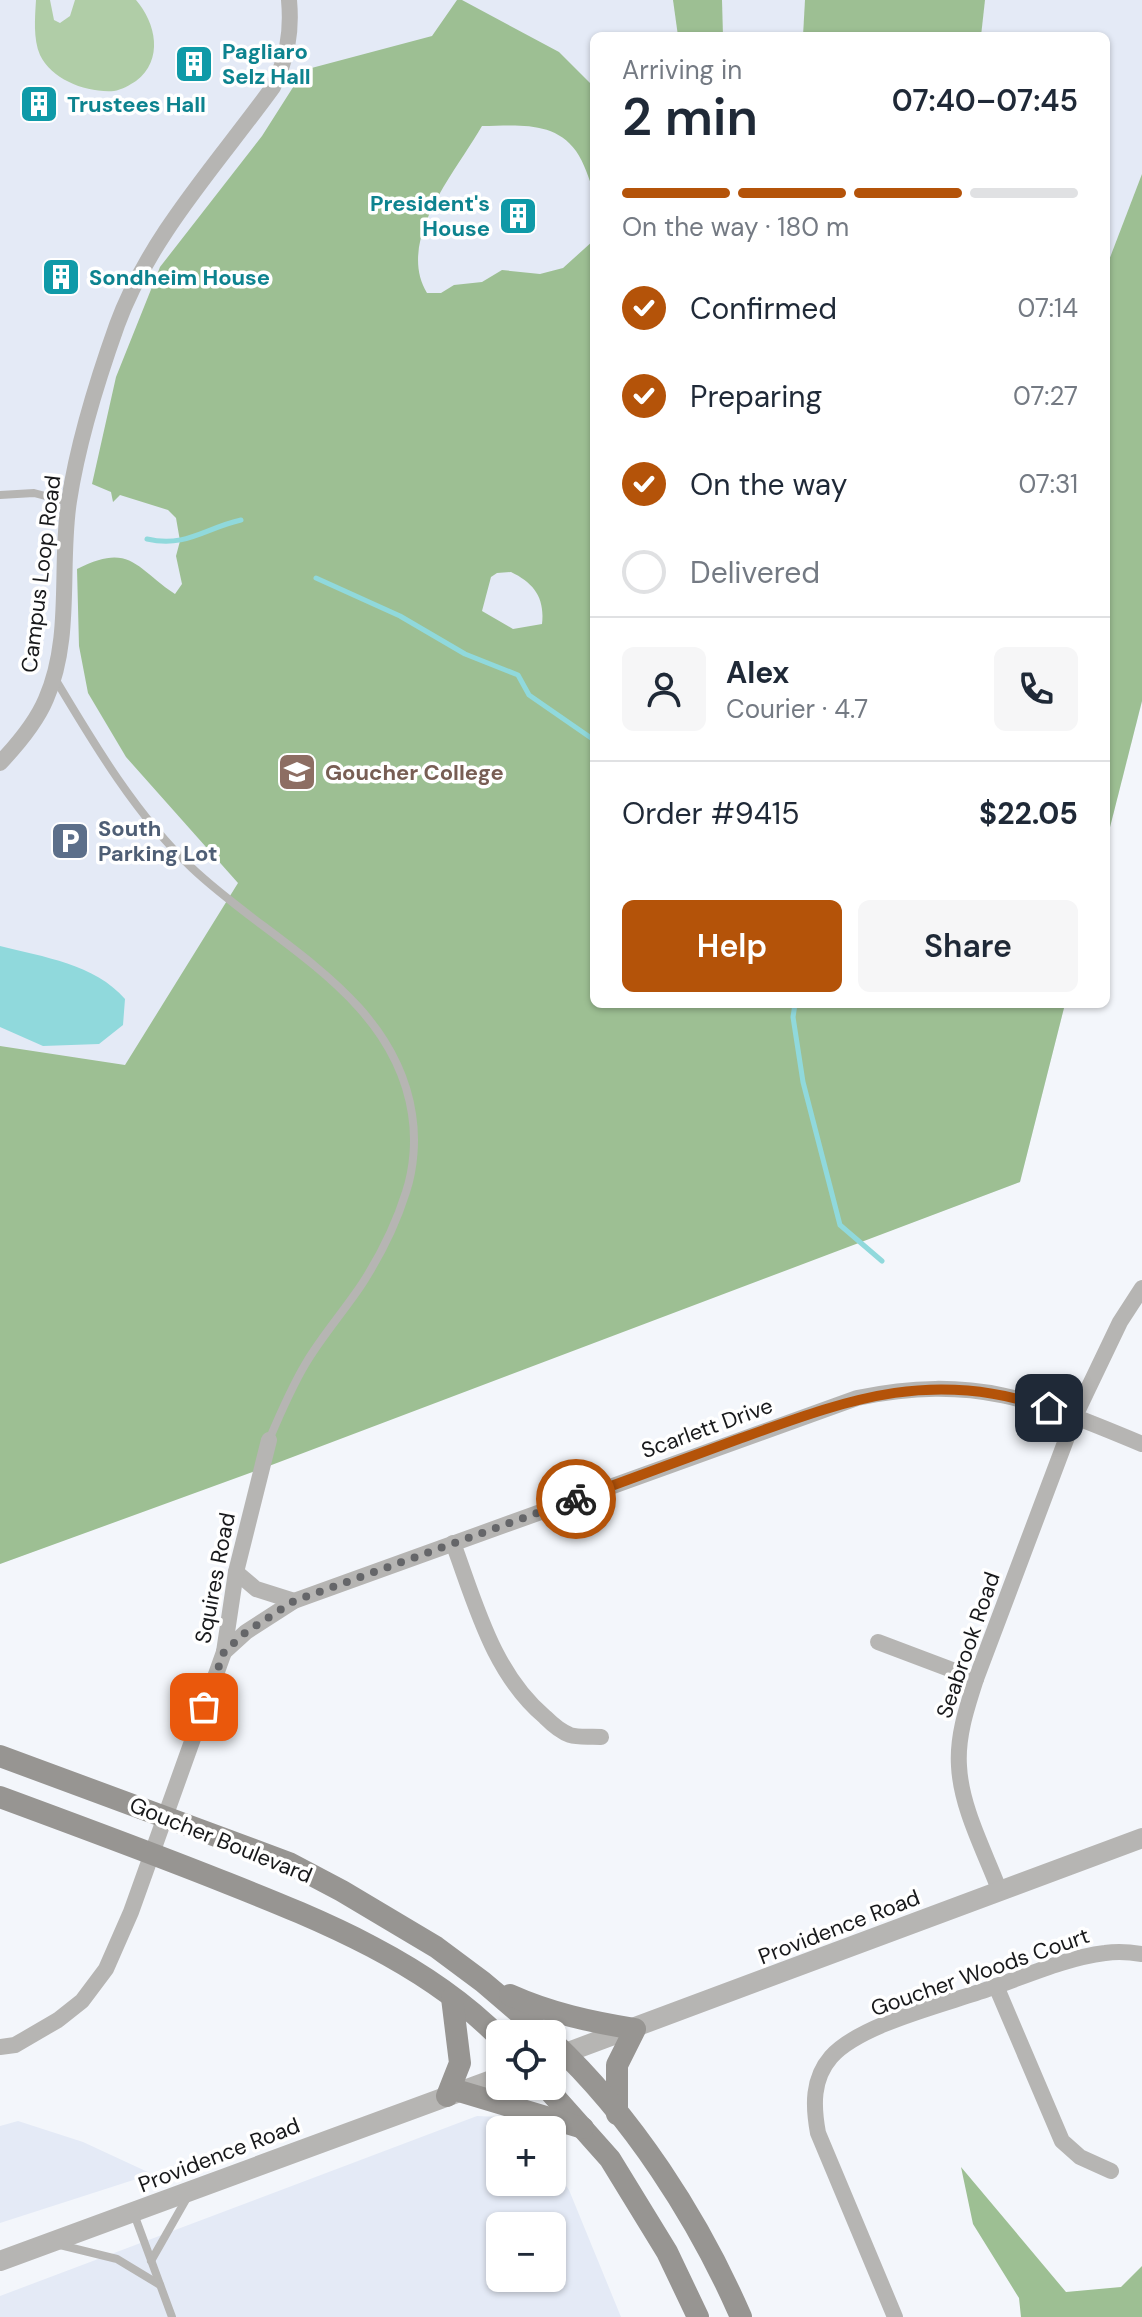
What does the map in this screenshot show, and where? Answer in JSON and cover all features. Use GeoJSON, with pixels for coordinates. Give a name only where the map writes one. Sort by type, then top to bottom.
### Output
{"type":"FeatureCollection","features":[{"type":"Feature","properties":{"kind":"main road","name":"Goucher Boulevard"},"geometry":{"type":"LineString","coordinates":[[0,1756],[289,1863],[436,1947],[528,2020]]}},
{"type":"Feature","properties":{"kind":"main road","name":"Goucher Boulevard"},"geometry":{"type":"LineString","coordinates":[[0,1797],[309,1915],[390,1956],[452,1998],[486,2026]]}},
{"type":"Feature","properties":{"kind":"main road"},"geometry":{"type":"LineString","coordinates":[[483,1982],[536,2007],[584,2021],[635,2029],[617,2065],[617,2114]]}},
{"type":"Feature","properties":{"kind":"main road"},"geometry":{"type":"LineString","coordinates":[[452,1998],[460,2063],[453,2093],[583,2128]]}},
{"type":"Feature","properties":{"kind":"main road"},"geometry":{"type":"LineString","coordinates":[[566,2061],[617,2114],[663,2173],[727,2284],[741,2317]]}},
{"type":"Feature","properties":{"kind":"main road"},"geometry":{"type":"LineString","coordinates":[[558,2100],[610,2159],[667,2252],[698,2317]]}},
{"type":"Feature","properties":{"kind":"street","name":"Campus Loop Road"},"geometry":{"type":"LineString","coordinates":[[0,763],[35,720],[54,677],[60,636],[68,502],[79,451],[118,323],[157,246],[273,87],[285,62],[290,40],[289,0]]}},
{"type":"Feature","properties":{"kind":"street","name":"Seabrook Road"},"geometry":{"type":"LineString","coordinates":[[1000,1892],[961,1784],[962,1723],[1075,1416],[1120,1322],[1142,1288]]}},
{"type":"Feature","properties":{"kind":"street","name":"Scarlett Drive"},"geometry":{"type":"LineString","coordinates":[[224,1652],[246,1632],[294,1601],[829,1407],[885,1392],[912,1389],[984,1391],[1023,1399],[1075,1416],[1142,1444]]}},
{"type":"Feature","properties":{"kind":"street","name":"Squires Road"},"geometry":{"type":"LineString","coordinates":[[8,2046],[58,2020],[82,2001],[106,1969],[131,1912],[224,1652],[236,1572],[269,1440]]}},
{"type":"Feature","properties":{"kind":"street"},"geometry":{"type":"LineString","coordinates":[[453,1543],[488,1637],[517,1690],[549,1721],[571,1735],[601,1737]]}},
{"type":"Feature","properties":{"kind":"street"},"geometry":{"type":"LineString","coordinates":[[236,1572],[256,1589],[294,1601]]}},
{"type":"Feature","properties":{"kind":"street"},"geometry":{"type":"LineString","coordinates":[[878,1642],[976,1679]]}},
{"type":"Feature","properties":{"kind":"street","name":"Providence Road"},"geometry":{"type":"LineString","coordinates":[[566,2048],[635,2029],[1141,1839]]}},
{"type":"Feature","properties":{"kind":"street","name":"Goucher Woods Court"},"geometry":{"type":"LineString","coordinates":[[895,2317],[818,2133],[814,2102],[816,2085],[832,2056],[878,2027],[1057,1964],[1117,1952],[1142,1954]]}},
{"type":"Feature","properties":{"kind":"street"},"geometry":{"type":"LineString","coordinates":[[996,1986],[1062,2141],[1080,2157],[1111,2171]]}},
{"type":"Feature","properties":{"kind":"street","name":"Providence Road"},"geometry":{"type":"LineString","coordinates":[[0,2261],[486,2082]]}},
{"type":"Feature","properties":{"kind":"lane"},"geometry":{"type":"LineString","coordinates":[[0,495],[10,492],[34,493],[68,502]]}},
{"type":"Feature","properties":{"kind":"lane"},"geometry":{"type":"LineString","coordinates":[[54,677],[123,785],[157,830],[192,869],[354,1003],[377,1028],[393,1052],[410,1097],[414,1141],[412,1166],[396,1220],[361,1285],[306,1363],[269,1440]]}},
{"type":"Feature","properties":{"kind":"lane"},"geometry":{"type":"LineString","coordinates":[[151,2261],[191,2191]]}},
{"type":"Feature","properties":{"kind":"lane"},"geometry":{"type":"LineString","coordinates":[[133,2213],[172,2317]]}},
{"type":"Feature","properties":{"kind":"lane"},"geometry":{"type":"LineString","coordinates":[[52,2243],[117,2259],[160,2285]]}},
{"type":"Feature","properties":{"kind":"shaded area","name":"Goucher College"},"geometry":{"type":"Polygon","coordinates":[[[0,0],[1142,0],[1142,701],[1110,827],[1110,32],[590,32],[590,1008],[1064,1008],[1020,1182],[0,1564],[0,0]]]}},
{"type":"Feature","properties":{"kind":"shaded area"},"geometry":{"type":"Polygon","coordinates":[[[477,2116],[486,2116],[486,2196],[566,2196],[566,2186],[621,2317],[0,2317],[0,2296],[477,2116]]]}},
{"type":"Feature","properties":{"kind":"shaded area"},"geometry":{"type":"Polygon","coordinates":[[[18,2121],[83,2142],[152,2174],[0,2223],[0,2126],[18,2121]]]}},
{"type":"Feature","properties":{"kind":"green space"},"geometry":{"type":"Polygon","coordinates":[[[36,0],[50,0],[54,20],[60,23],[70,16],[75,0],[136,0],[152,30],[154,52],[151,63],[136,81],[114,91],[93,90],[71,83],[53,71],[40,55],[35,28],[36,0]]]}},
{"type":"Feature","properties":{"kind":"green space","name":"Goucher College"},"geometry":{"type":"Polygon","coordinates":[[[457,0],[462,0],[559,52],[590,83],[590,182],[579,155],[557,134],[533,127],[482,126],[433,206],[419,251],[419,272],[427,293],[441,293],[454,285],[482,282],[502,270],[540,274],[563,268],[590,244],[590,1008],[1064,1008],[1020,1182],[261,1469],[0,1564],[0,1046],[125,1065],[238,883],[126,757],[88,693],[79,646],[77,569],[95,561],[121,558],[140,567],[175,594],[182,584],[176,556],[180,541],[176,518],[168,510],[120,495],[113,502],[111,492],[92,484],[116,377],[160,267],[262,136],[304,70],[432,36],[457,0]],[[511,572],[497,573],[491,577],[482,611],[513,629],[542,624],[542,606],[532,586],[511,572]]]}},
{"type":"Feature","properties":{"kind":"green space"},"geometry":{"type":"Polygon","coordinates":[[[673,0],[722,0],[723,32],[677,32],[673,0]]]}},
{"type":"Feature","properties":{"kind":"green space"},"geometry":{"type":"Polygon","coordinates":[[[805,0],[985,0],[981,32],[803,32],[805,0]]]}},
{"type":"Feature","properties":{"kind":"green space"},"geometry":{"type":"Polygon","coordinates":[[[1142,174],[1142,701],[1110,827],[1110,258],[1142,174]]]}},
{"type":"Feature","properties":{"kind":"green space"},"geometry":{"type":"Polygon","coordinates":[[[961,2167],[1066,2292],[1121,2287],[1142,2266],[1142,2317],[1021,2317],[1019,2298],[973,2224],[961,2167]]]}},
{"type":"Feature","properties":{"kind":"water"},"geometry":{"type":"Polygon","coordinates":[[[0,946],[51,958],[99,978],[125,999],[123,1025],[99,1044],[43,1046],[0,1027],[0,946]]]}},
{"type":"Feature","properties":{"kind":"waterway"},"geometry":{"type":"LineString","coordinates":[[147,539],[184,539],[241,520]]}},
{"type":"Feature","properties":{"kind":"waterway"},"geometry":{"type":"LineString","coordinates":[[316,578],[400,616],[465,654],[518,675],[529,695],[590,737]]}},
{"type":"Feature","properties":{"kind":"waterway"},"geometry":{"type":"LineString","coordinates":[[794,1008],[793,1017],[803,1082],[840,1225],[882,1261]]}},
{"type":"Feature","properties":{"kind":"way so far"},"geometry":{"type":"LineString","coordinates":[[204,1707],[224,1652],[246,1632],[294,1601],[576,1499]]}},
{"type":"Feature","properties":{"kind":"place","name":"Pagliaro Selz Hall"},"geometry":{"type":"Point","coordinates":[194,64]}},
{"type":"Feature","properties":{"kind":"place","name":"Trustees Hall"},"geometry":{"type":"Point","coordinates":[39,104]}},
{"type":"Feature","properties":{"kind":"place","name":"President's House"},"geometry":{"type":"Point","coordinates":[518,216]}},
{"type":"Feature","properties":{"kind":"place","name":"Sondheim House"},"geometry":{"type":"Point","coordinates":[61,277]}},
{"type":"Feature","properties":{"kind":"place","name":"Goucher College"},"geometry":{"type":"Point","coordinates":[297,772]}},
{"type":"Feature","properties":{"kind":"place","name":"South Parking Lot"},"geometry":{"type":"Point","coordinates":[70,841]}},
{"type":"Feature","properties":{"kind":"route"},"geometry":{"type":"LineString","coordinates":[[576,1499],[829,1407],[885,1392],[949,1388],[984,1391],[1049,1408]]}}]}
